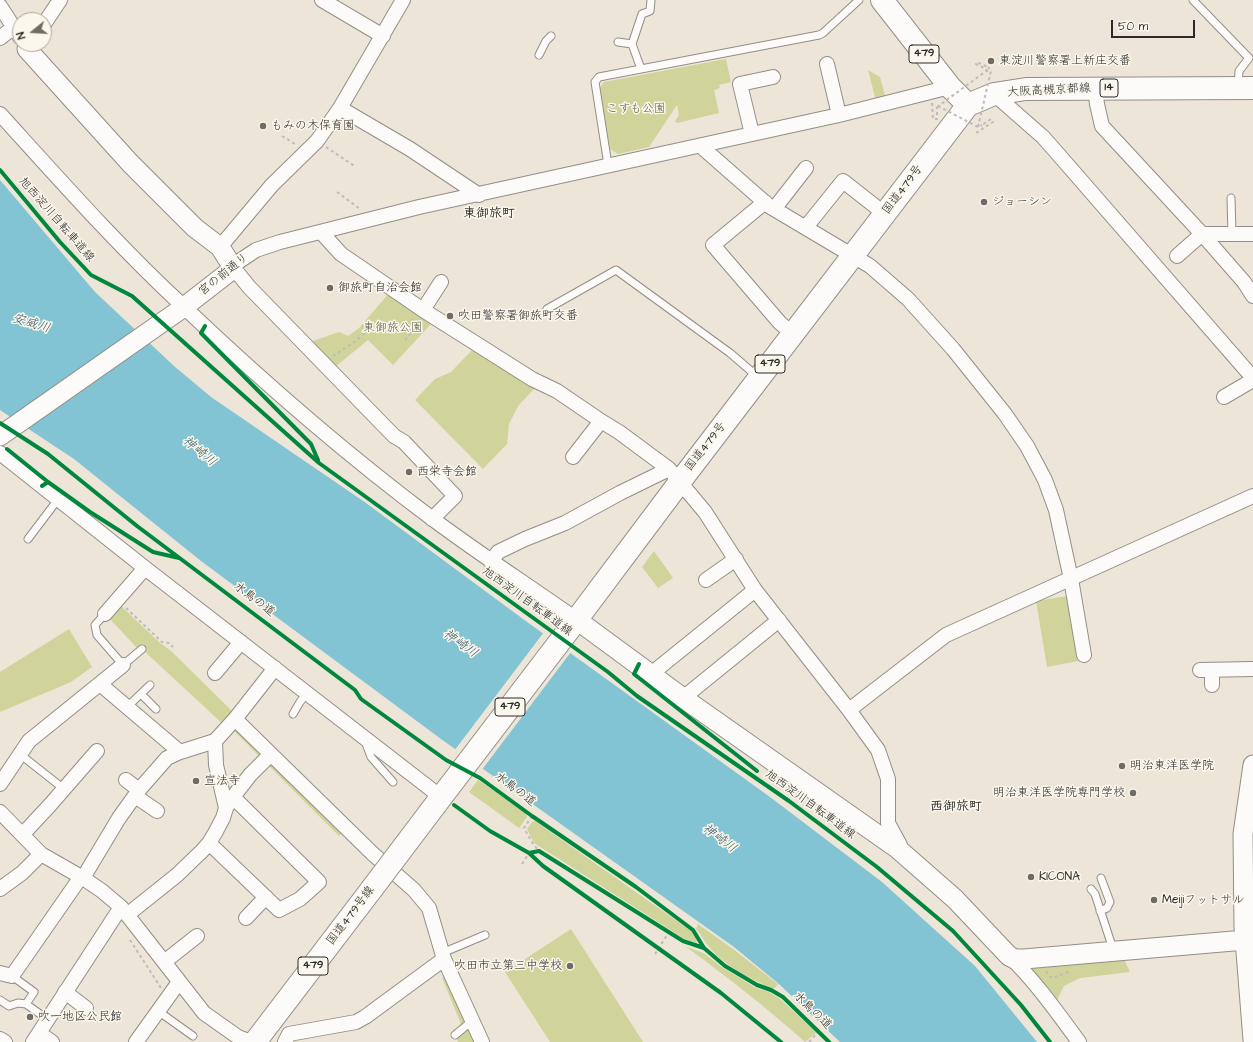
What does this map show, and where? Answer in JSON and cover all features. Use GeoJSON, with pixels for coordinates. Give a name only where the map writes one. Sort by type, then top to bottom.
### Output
{"type":"FeatureCollection","features":[{"type":"Feature","properties":{"kind":"main road","name":"479"},"geometry":{"type":"LineString","coordinates":[[882,0],[950,87],[968,105]]}},
{"type":"Feature","properties":{"kind":"main road","name":"479"},"geometry":{"type":"LineString","coordinates":[[899,0],[960,80],[968,105]]}},
{"type":"Feature","properties":{"kind":"main road","name":"大阪高槻京都線"},"geometry":{"type":"LineString","coordinates":[[968,105],[994,94],[1026,89],[1245,88]]}},
{"type":"Feature","properties":{"kind":"main road","name":"国道479号"},"geometry":{"type":"LineString","coordinates":[[441,797],[576,621],[674,475],[760,378],[968,105]]}},
{"type":"Feature","properties":{"kind":"main road","name":"国道479号線"},"geometry":{"type":"LineString","coordinates":[[255,1042],[441,797]]}},
{"type":"Feature","properties":{"kind":"street"},"geometry":{"type":"LineString","coordinates":[[52,12],[60,0]]}},
{"type":"Feature","properties":{"kind":"street"},"geometry":{"type":"LineString","coordinates":[[322,0],[383,36]]}},
{"type":"Feature","properties":{"kind":"street"},"geometry":{"type":"LineString","coordinates":[[220,248],[272,185],[317,141],[374,56],[383,36],[403,0]]}},
{"type":"Feature","properties":{"kind":"street"},"geometry":{"type":"LineString","coordinates":[[0,6],[12,24]]}},
{"type":"Feature","properties":{"kind":"street"},"geometry":{"type":"LineString","coordinates":[[0,38],[12,39]]}},
{"type":"Feature","properties":{"kind":"street"},"geometry":{"type":"LineString","coordinates":[[33,52],[130,163],[195,228],[220,248],[249,287],[394,436],[404,442],[455,496],[432,519]]}},
{"type":"Feature","properties":{"kind":"street"},"geometry":{"type":"LineString","coordinates":[[828,64],[839,115]]}},
{"type":"Feature","properties":{"kind":"street"},"geometry":{"type":"LineString","coordinates":[[752,134],[740,84],[773,77]]}},
{"type":"Feature","properties":{"kind":"street","name":"宮の前通り"},"geometry":{"type":"LineString","coordinates":[[0,436],[180,309],[229,272],[232,266],[256,250],[280,242],[419,207],[839,115],[950,87]]}},
{"type":"Feature","properties":{"kind":"street"},"geometry":{"type":"LineString","coordinates":[[1095,88],[1102,126],[1202,234],[1244,282],[1253,296]]}},
{"type":"Feature","properties":{"kind":"street"},"geometry":{"type":"LineString","coordinates":[[994,94],[1048,143],[1253,379],[1224,397]]}},
{"type":"Feature","properties":{"kind":"street"},"geometry":{"type":"LineString","coordinates":[[340,108],[410,149],[479,195]]}},
{"type":"Feature","properties":{"kind":"street"},"geometry":{"type":"LineString","coordinates":[[0,114],[180,309],[347,452],[432,519],[898,849],[955,899],[1019,965],[1079,1042]]}},
{"type":"Feature","properties":{"kind":"street"},"geometry":{"type":"LineString","coordinates":[[703,145],[704,149],[770,205],[870,266],[908,299],[953,349],[1005,414],[1027,446],[1045,480],[1056,510],[1071,579],[1084,655]]}},
{"type":"Feature","properties":{"kind":"street"},"geometry":{"type":"LineString","coordinates":[[793,334],[780,324],[713,246],[770,205],[806,168]]}},
{"type":"Feature","properties":{"kind":"street"},"geometry":{"type":"LineString","coordinates":[[806,227],[843,181],[885,214]]}},
{"type":"Feature","properties":{"kind":"street"},"geometry":{"type":"LineString","coordinates":[[321,232],[340,254],[423,310],[532,379],[557,391],[619,432],[674,475],[705,512],[755,590],[849,710],[878,750],[888,779],[888,823],[900,846],[898,849]]}},
{"type":"Feature","properties":{"kind":"street"},"geometry":{"type":"LineString","coordinates":[[1177,256],[1202,234],[1253,234]]}},
{"type":"Feature","properties":{"kind":"street"},"geometry":{"type":"LineString","coordinates":[[423,310],[441,282]]}},
{"type":"Feature","properties":{"kind":"street"},"geometry":{"type":"LineString","coordinates":[[573,457],[601,421]]}},
{"type":"Feature","properties":{"kind":"street"},"geometry":{"type":"LineString","coordinates":[[0,453],[59,498],[145,568],[441,797]]}},
{"type":"Feature","properties":{"kind":"street"},"geometry":{"type":"LineString","coordinates":[[491,562],[498,552],[525,539],[674,475]]}},
{"type":"Feature","properties":{"kind":"street"},"geometry":{"type":"LineString","coordinates":[[849,710],[946,634],[1252,499]]}},
{"type":"Feature","properties":{"kind":"street"},"geometry":{"type":"LineString","coordinates":[[706,580],[736,559]]}},
{"type":"Feature","properties":{"kind":"street"},"geometry":{"type":"LineString","coordinates":[[105,614],[145,568]]}},
{"type":"Feature","properties":{"kind":"street"},"geometry":{"type":"LineString","coordinates":[[651,674],[755,590]]}},
{"type":"Feature","properties":{"kind":"street"},"geometry":{"type":"LineString","coordinates":[[683,698],[779,620]]}},
{"type":"Feature","properties":{"kind":"street"},"geometry":{"type":"LineString","coordinates":[[215,673],[241,642]]}},
{"type":"Feature","properties":{"kind":"street"},"geometry":{"type":"LineString","coordinates":[[0,784],[29,741],[123,665]]}},
{"type":"Feature","properties":{"kind":"street"},"geometry":{"type":"LineString","coordinates":[[6,974],[78,881],[83,878],[119,818],[137,793],[167,758],[180,752],[215,741],[235,719],[275,668]]}},
{"type":"Feature","properties":{"kind":"street"},"geometry":{"type":"LineString","coordinates":[[1212,684],[1206,670],[1253,670]]}},
{"type":"Feature","properties":{"kind":"street"},"geometry":{"type":"LineString","coordinates":[[100,684],[180,752]]}},
{"type":"Feature","properties":{"kind":"street"},"geometry":{"type":"LineString","coordinates":[[235,719],[372,854],[414,890],[429,908],[443,956],[482,1042]]}},
{"type":"Feature","properties":{"kind":"street"},"geometry":{"type":"LineString","coordinates":[[209,843],[279,910],[300,899],[319,882],[230,802],[216,765],[215,741]]}},
{"type":"Feature","properties":{"kind":"street"},"geometry":{"type":"LineString","coordinates":[[22,835],[97,750]]}},
{"type":"Feature","properties":{"kind":"street"},"geometry":{"type":"LineString","coordinates":[[52,1042],[36,1037],[65,992],[124,911],[177,875],[209,843],[230,802],[250,775],[271,754]]}},
{"type":"Feature","properties":{"kind":"street"},"geometry":{"type":"LineString","coordinates":[[1253,765],[1248,833],[1247,931],[1253,1040]]}},
{"type":"Feature","properties":{"kind":"street"},"geometry":{"type":"LineString","coordinates":[[126,780],[137,793],[157,811]]}},
{"type":"Feature","properties":{"kind":"street"},"geometry":{"type":"LineString","coordinates":[[0,812],[41,854],[83,878],[102,891],[124,911],[204,1013],[238,1037],[251,1042]]}},
{"type":"Feature","properties":{"kind":"street"},"geometry":{"type":"LineString","coordinates":[[0,889],[22,873],[41,854]]}},
{"type":"Feature","properties":{"kind":"street"},"geometry":{"type":"LineString","coordinates":[[246,918],[266,897]]}},
{"type":"Feature","properties":{"kind":"street"},"geometry":{"type":"LineString","coordinates":[[1009,956],[1024,959],[1116,951],[1247,931]]}},
{"type":"Feature","properties":{"kind":"street"},"geometry":{"type":"LineString","coordinates":[[164,962],[197,936]]}},
{"type":"Feature","properties":{"kind":"street"},"geometry":{"type":"LineString","coordinates":[[284,1042],[289,1034],[356,1022],[365,1017],[443,956]]}},
{"type":"Feature","properties":{"kind":"street"},"geometry":{"type":"LineString","coordinates":[[139,1041],[167,997],[179,982]]}},
{"type":"Feature","properties":{"kind":"street"},"geometry":{"type":"LineString","coordinates":[[65,992],[86,1008]]}},
{"type":"Feature","properties":{"kind":"street"},"geometry":{"type":"LineString","coordinates":[[0,1039],[5,1042]]}},
{"type":"Feature","properties":{"kind":"lane"},"geometry":{"type":"LineString","coordinates":[[641,69],[632,44],[642,14],[650,11],[651,0]]}},
{"type":"Feature","properties":{"kind":"lane"},"geometry":{"type":"LineString","coordinates":[[608,165],[595,82],[599,77],[819,35],[859,0]]}},
{"type":"Feature","properties":{"kind":"lane"},"geometry":{"type":"LineString","coordinates":[[1193,0],[1249,58],[1239,71],[1245,88]]}},
{"type":"Feature","properties":{"kind":"lane"},"geometry":{"type":"LineString","coordinates":[[539,55],[546,41],[551,36]]}},
{"type":"Feature","properties":{"kind":"lane"},"geometry":{"type":"LineString","coordinates":[[618,42],[632,44]]}},
{"type":"Feature","properties":{"kind":"lane"},"geometry":{"type":"LineString","coordinates":[[1231,198],[1232,234]]}},
{"type":"Feature","properties":{"kind":"lane"},"geometry":{"type":"LineString","coordinates":[[547,309],[616,270],[730,354],[760,378]]}},
{"type":"Feature","properties":{"kind":"lane"},"geometry":{"type":"LineString","coordinates":[[28,539],[59,498]]}},
{"type":"Feature","properties":{"kind":"lane"},"geometry":{"type":"LineString","coordinates":[[105,614],[96,625],[97,635],[123,665],[142,649]]}},
{"type":"Feature","properties":{"kind":"lane"},"geometry":{"type":"LineString","coordinates":[[127,707],[150,685]]}},
{"type":"Feature","properties":{"kind":"lane"},"geometry":{"type":"LineString","coordinates":[[293,714],[307,693]]}},
{"type":"Feature","properties":{"kind":"lane"},"geometry":{"type":"LineString","coordinates":[[141,694],[156,709]]}},
{"type":"Feature","properties":{"kind":"lane"},"geometry":{"type":"LineString","coordinates":[[364,738],[371,757],[393,782]]}},
{"type":"Feature","properties":{"kind":"lane"},"geometry":{"type":"LineString","coordinates":[[21,755],[64,789]]}},
{"type":"Feature","properties":{"kind":"lane"},"geometry":{"type":"LineString","coordinates":[[1100,911],[1107,908],[1110,902],[1102,878]]}},
{"type":"Feature","properties":{"kind":"lane"},"geometry":{"type":"LineString","coordinates":[[1091,889],[1095,894],[1110,942],[1116,951]]}},
{"type":"Feature","properties":{"kind":"lane"},"geometry":{"type":"LineString","coordinates":[[443,956],[485,935]]}},
{"type":"Feature","properties":{"kind":"lane"},"geometry":{"type":"LineString","coordinates":[[6,974],[34,992],[26,1004]]}},
{"type":"Feature","properties":{"kind":"lane"},"geometry":{"type":"LineString","coordinates":[[0,1000],[9,1006],[18,1003],[26,1004],[47,1019]]}},
{"type":"Feature","properties":{"kind":"lane"},"geometry":{"type":"LineString","coordinates":[[158,1011],[193,1036]]}},
{"type":"Feature","properties":{"kind":"lane"},"geometry":{"type":"LineString","coordinates":[[454,1035],[472,1021]]}},
{"type":"Feature","properties":{"kind":"path"},"geometry":{"type":"LineString","coordinates":[[986,72],[976,64],[977,62],[989,69]]}},
{"type":"Feature","properties":{"kind":"path"},"geometry":{"type":"LineString","coordinates":[[934,108],[935,118],[938,106],[989,69]]}},
{"type":"Feature","properties":{"kind":"path"},"geometry":{"type":"LineString","coordinates":[[978,127],[990,71],[989,69]]}},
{"type":"Feature","properties":{"kind":"path"},"geometry":{"type":"LineString","coordinates":[[938,106],[978,127]]}},
{"type":"Feature","properties":{"kind":"path"},"geometry":{"type":"LineString","coordinates":[[976,133],[993,122],[991,119],[978,127]]}},
{"type":"Feature","properties":{"kind":"path"},"geometry":{"type":"LineString","coordinates":[[282,136],[306,152]]}},
{"type":"Feature","properties":{"kind":"path"},"geometry":{"type":"LineString","coordinates":[[317,141],[356,167]]}},
{"type":"Feature","properties":{"kind":"path"},"geometry":{"type":"LineString","coordinates":[[337,192],[359,207],[366,221]]}},
{"type":"Feature","properties":{"kind":"path"},"geometry":{"type":"LineString","coordinates":[[405,340],[418,326],[409,316]]}},
{"type":"Feature","properties":{"kind":"path"},"geometry":{"type":"LineString","coordinates":[[323,364],[342,349],[356,341],[367,331]]}},
{"type":"Feature","properties":{"kind":"path"},"geometry":{"type":"LineString","coordinates":[[118,600],[162,642],[169,643],[173,647]]}},
{"type":"Feature","properties":{"kind":"path"},"geometry":{"type":"LineString","coordinates":[[532,816],[524,828],[532,844],[546,855]]}},
{"type":"Feature","properties":{"kind":"path"},"geometry":{"type":"LineString","coordinates":[[522,849],[534,857]]}},
{"type":"Feature","properties":{"kind":"path"},"geometry":{"type":"LineString","coordinates":[[522,864],[529,853],[539,850]]}},
{"type":"Feature","properties":{"kind":"path"},"geometry":{"type":"LineString","coordinates":[[662,928],[673,935]]}},
{"type":"Feature","properties":{"kind":"path"},"geometry":{"type":"LineString","coordinates":[[655,954],[669,932]]}},
{"type":"Feature","properties":{"kind":"path"},"geometry":{"type":"LineString","coordinates":[[128,937],[167,997]]}},
{"type":"Feature","properties":{"kind":"path"},"geometry":{"type":"LineString","coordinates":[[653,944],[665,952]]}},
{"type":"Feature","properties":{"kind":"path"},"geometry":{"type":"LineString","coordinates":[[809,1042],[819,1032]]}},
{"type":"Feature","properties":{"kind":"green space","name":"こすも公園"},"geometry":{"type":"Polygon","coordinates":[[[726,59],[731,82],[719,85],[720,88],[714,90],[719,113],[677,123],[675,121],[679,115],[677,105],[649,147],[618,154],[610,149],[600,88],[604,82],[726,59]]]}},
{"type":"Feature","properties":{"kind":"green space"},"geometry":{"type":"Polygon","coordinates":[[[868,70],[880,77],[886,99],[876,101],[868,70]]]}},
{"type":"Feature","properties":{"kind":"green space","name":"東御旅公園"},"geometry":{"type":"Polygon","coordinates":[[[390,292],[433,322],[393,365],[368,340],[335,367],[310,342],[339,332],[348,336],[359,328],[390,292]]]}},
{"type":"Feature","properties":{"kind":"green space"},"geometry":{"type":"Polygon","coordinates":[[[473,349],[536,387],[518,406],[509,424],[507,444],[483,469],[415,400],[435,379],[451,372],[473,349]]]}},
{"type":"Feature","properties":{"kind":"green space"},"geometry":{"type":"Polygon","coordinates":[[[654,551],[673,578],[658,588],[642,567],[654,551]]]}},
{"type":"Feature","properties":{"kind":"green space"},"geometry":{"type":"Polygon","coordinates":[[[1067,596],[1078,661],[1047,667],[1036,601],[1067,596]]]}},
{"type":"Feature","properties":{"kind":"green space"},"geometry":{"type":"Polygon","coordinates":[[[121,606],[160,643],[171,651],[235,714],[343,831],[339,836],[232,729],[225,726],[142,649],[137,648],[109,618],[121,606]]]}},
{"type":"Feature","properties":{"kind":"green space"},"geometry":{"type":"Polygon","coordinates":[[[69,629],[92,667],[71,682],[0,712],[0,672],[69,629]]]}},
{"type":"Feature","properties":{"kind":"green space"},"geometry":{"type":"Polygon","coordinates":[[[478,780],[526,813],[527,817],[519,828],[469,792],[478,780]]]}},
{"type":"Feature","properties":{"kind":"green space"},"geometry":{"type":"Polygon","coordinates":[[[535,821],[691,931],[696,938],[697,943],[683,938],[534,843],[527,829],[532,822],[535,821]]]}},
{"type":"Feature","properties":{"kind":"green space"},"geometry":{"type":"Polygon","coordinates":[[[698,924],[778,984],[774,989],[748,977],[715,954],[696,929],[698,924]]]}},
{"type":"Feature","properties":{"kind":"green space"},"geometry":{"type":"Polygon","coordinates":[[[571,929],[643,1042],[550,1042],[505,972],[571,929]]]}},
{"type":"Feature","properties":{"kind":"green space"},"geometry":{"type":"Polygon","coordinates":[[[685,946],[705,954],[723,968],[756,988],[769,992],[780,999],[816,1033],[805,1042],[746,992],[685,946]]]}},
{"type":"Feature","properties":{"kind":"green space"},"geometry":{"type":"Polygon","coordinates":[[[1124,959],[1130,972],[1080,978],[1064,986],[1056,1002],[1032,974],[1034,964],[1124,959]]]}},
{"type":"Feature","properties":{"kind":"green space"},"geometry":{"type":"Polygon","coordinates":[[[447,973],[478,1042],[458,1042],[453,1031],[461,1024],[442,978],[447,973]]]}},
{"type":"Feature","properties":{"kind":"water"},"geometry":{"type":"Polygon","coordinates":[[[0,180],[95,292],[174,366],[211,397],[366,503],[523,619],[770,797],[882,882],[975,966],[1037,1042],[840,1042],[779,984],[734,947],[441,739],[201,561],[74,459],[0,410],[0,180]]]}},
{"type":"Feature","properties":{"kind":"pier"},"geometry":{"type":"Polygon","coordinates":[[[544,632],[571,652],[481,771],[454,751],[544,632]]]}},
{"type":"Feature","properties":{"kind":"cycle path","name":"旭西淀川自転車道線"},"geometry":{"type":"LineString","coordinates":[[0,170],[60,242],[91,275],[132,296],[319,463],[608,672],[637,696],[789,801],[877,867],[953,931],[1021,1005],[1050,1042]]}},
{"type":"Feature","properties":{"kind":"cycle path"},"geometry":{"type":"LineString","coordinates":[[205,326],[201,333],[311,444],[318,460]]}},
{"type":"Feature","properties":{"kind":"cycle path","name":"水鳥の道"},"geometry":{"type":"LineString","coordinates":[[0,423],[48,454],[137,526],[355,690],[361,699],[446,760],[480,778],[532,816],[636,887],[693,930],[704,948],[725,966],[757,985],[771,990],[783,997],[829,1042]]}},
{"type":"Feature","properties":{"kind":"cycle path"},"geometry":{"type":"LineString","coordinates":[[7,449],[48,482]]}},
{"type":"Feature","properties":{"kind":"cycle path"},"geometry":{"type":"LineString","coordinates":[[42,486],[48,482],[90,512],[153,552],[179,558]]}},
{"type":"Feature","properties":{"kind":"cycle path"},"geometry":{"type":"LineString","coordinates":[[639,664],[634,674],[757,771]]}},
{"type":"Feature","properties":{"kind":"cycle path"},"geometry":{"type":"LineString","coordinates":[[454,805],[490,831],[529,853],[543,866],[721,993],[781,1042]]}},
{"type":"Feature","properties":{"kind":"cycle path"},"geometry":{"type":"LineString","coordinates":[[529,853],[539,851],[683,941],[704,948]]}},
{"type":"Feature","properties":{"kind":"place","name":"東淀川警察署上新庄交番"},"geometry":{"type":"Point","coordinates":[991,61]}},
{"type":"Feature","properties":{"kind":"place","name":"もみの木保育園"},"geometry":{"type":"Point","coordinates":[263,126]}},
{"type":"Feature","properties":{"kind":"place","name":"ジョーシン"},"geometry":{"type":"Point","coordinates":[984,202]}},
{"type":"Feature","properties":{"kind":"place","name":"御旅町自治会館"},"geometry":{"type":"Point","coordinates":[330,288]}},
{"type":"Feature","properties":{"kind":"place","name":"吹田警察署御旅町交番"},"geometry":{"type":"Point","coordinates":[450,316]}},
{"type":"Feature","properties":{"kind":"place","name":"西栄寺会館"},"geometry":{"type":"Point","coordinates":[409,472]}},
{"type":"Feature","properties":{"kind":"place","name":"明治東洋医学院"},"geometry":{"type":"Point","coordinates":[1122,766]}},
{"type":"Feature","properties":{"kind":"place","name":"宣法寺"},"geometry":{"type":"Point","coordinates":[196,781]}},
{"type":"Feature","properties":{"kind":"place","name":"明治東洋医学院専門学校"},"geometry":{"type":"Point","coordinates":[1133,793]}},
{"type":"Feature","properties":{"kind":"place","name":"KICONA"},"geometry":{"type":"Point","coordinates":[1031,877]}},
{"type":"Feature","properties":{"kind":"place","name":"Meijiフットサル"},"geometry":{"type":"Point","coordinates":[1154,900]}},
{"type":"Feature","properties":{"kind":"place","name":"吹田市立第三中学校"},"geometry":{"type":"Point","coordinates":[570,966]}},
{"type":"Feature","properties":{"kind":"place","name":"吹一地区公民館"},"geometry":{"type":"Point","coordinates":[30,1017]}},
{"type":"Feature","properties":{"kind":"district","name":"東御旅町"},"geometry":{"type":"Point","coordinates":[489,214]}},
{"type":"Feature","properties":{"kind":"district","name":"西御旅町"},"geometry":{"type":"Point","coordinates":[956,807]}},
{"type":"Feature","properties":{"kind":"water label","name":"安威川"},"geometry":{"type":"Point","coordinates":[31,324]}},
{"type":"Feature","properties":{"kind":"water label","name":"神崎川"},"geometry":{"type":"Point","coordinates":[199,452]}},
{"type":"Feature","properties":{"kind":"water label","name":"神崎川"},"geometry":{"type":"Point","coordinates":[460,644]}},
{"type":"Feature","properties":{"kind":"water label","name":"神崎川"},"geometry":{"type":"Point","coordinates":[719,839]}}]}
